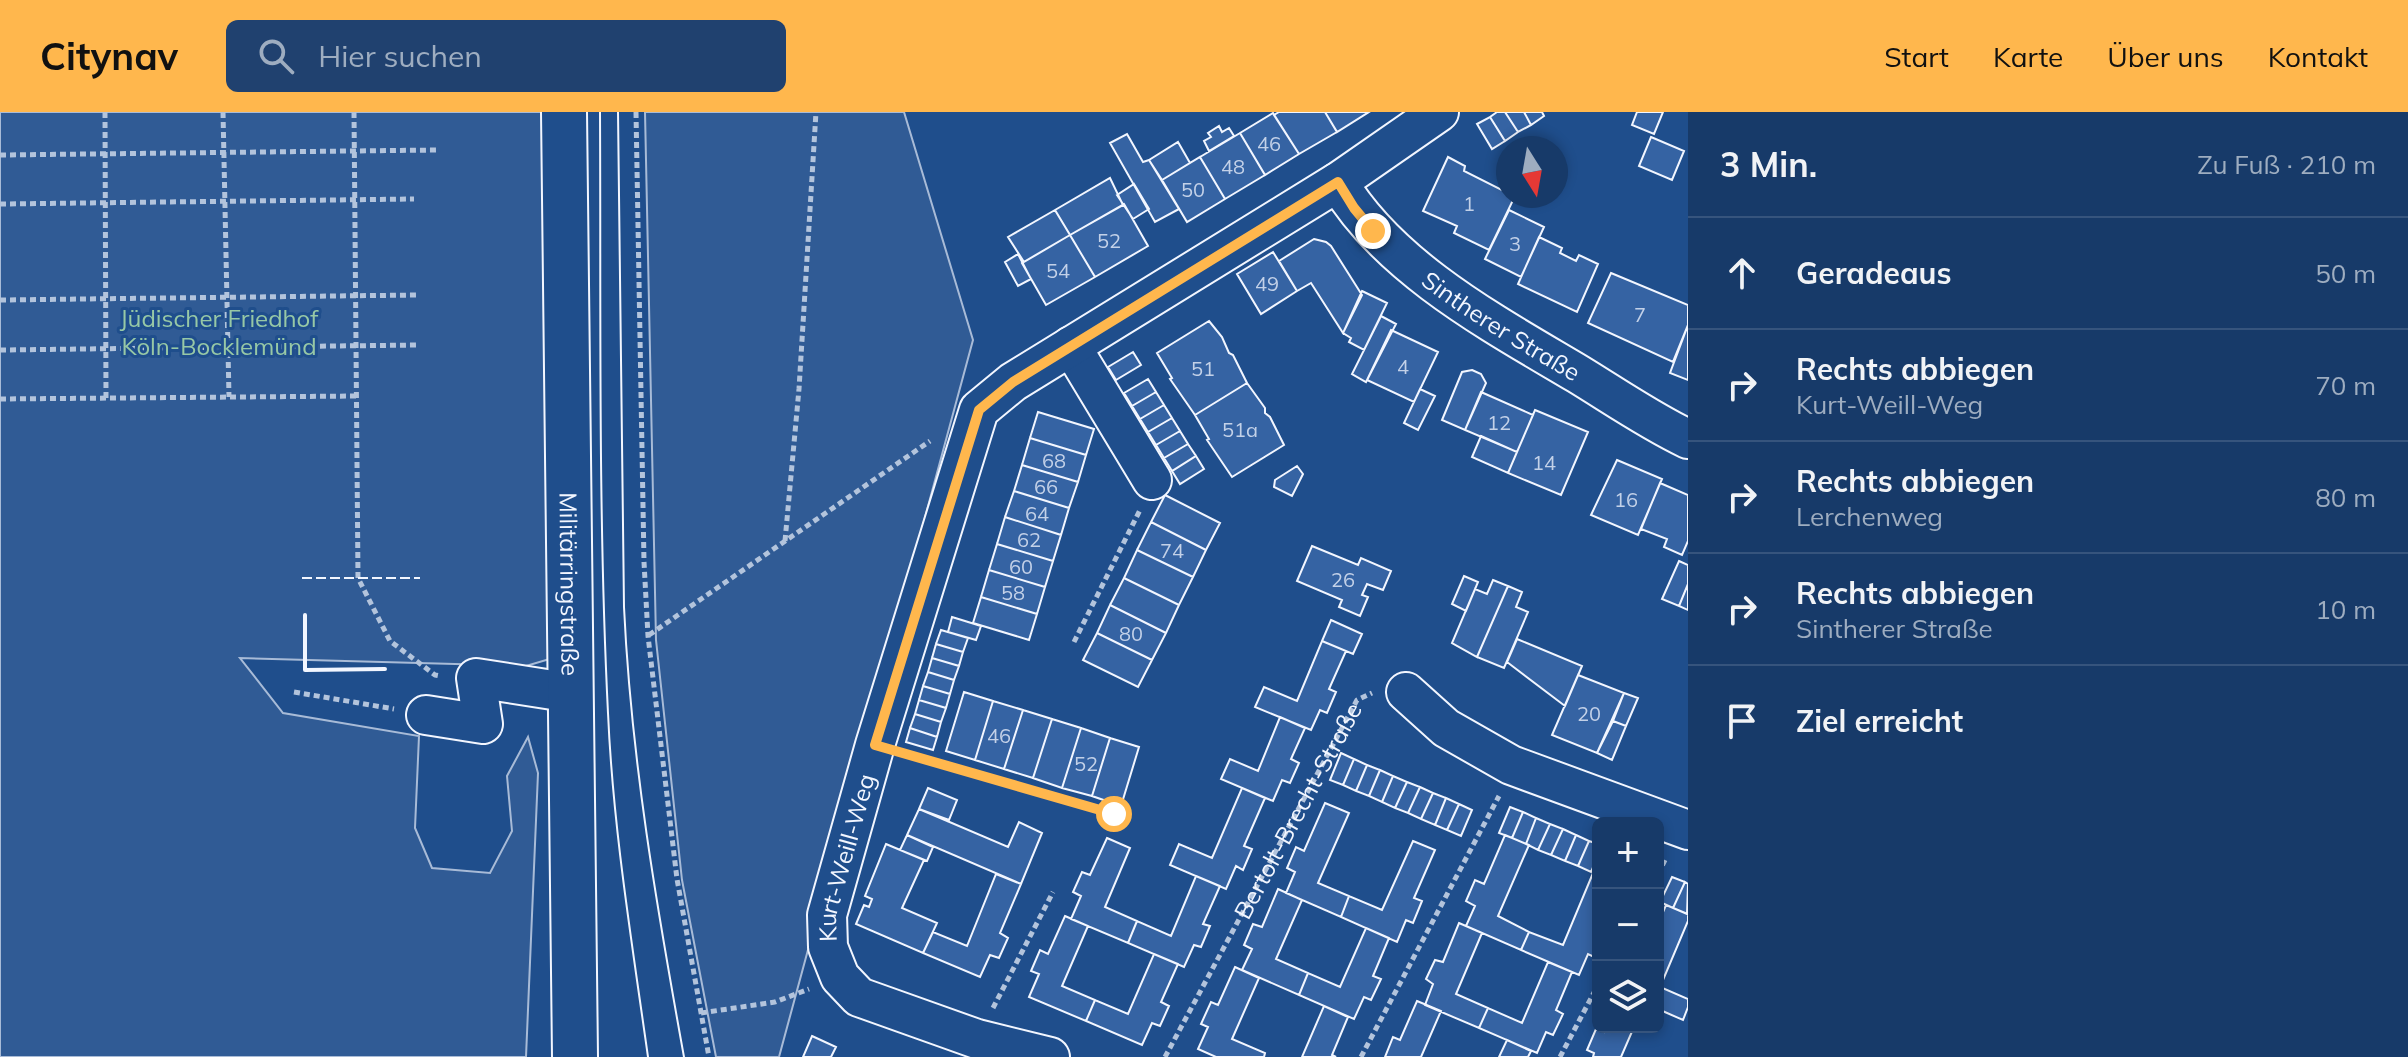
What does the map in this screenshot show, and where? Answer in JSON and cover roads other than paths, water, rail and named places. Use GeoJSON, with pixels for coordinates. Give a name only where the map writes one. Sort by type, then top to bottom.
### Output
{"type":"FeatureCollection","features":[{"type":"Feature","properties":{"kind":"main road","name":"Militärringstraße"},"geometry":{"type":"LineString","coordinates":[[564,112],[575,1057]]}},
{"type":"Feature","properties":{"kind":"street"},"geometry":{"type":"LineString","coordinates":[[1152,480],[1071,346],[1338,182],[1439,112]]}},
{"type":"Feature","properties":{"kind":"street","name":"Sintherer Straße"},"geometry":{"type":"LineString","coordinates":[[1338,182],[1373,231],[1433,280],[1489,321],[1688,439]]}},
{"type":"Feature","properties":{"kind":"street","name":"Kurt-Weill-Weg"},"geometry":{"type":"LineString","coordinates":[[1050,1057],[977,1039],[859,997],[840,977],[828,947],[827,915],[875,745],[979,410],[1013,382],[1071,346]]}},
{"type":"Feature","properties":{"kind":"street"},"geometry":{"type":"LineString","coordinates":[[426,715],[483,724],[476,678],[572,693]]}},
{"type":"Feature","properties":{"kind":"street"},"geometry":{"type":"LineString","coordinates":[[1406,692],[1446,728],[1511,765],[1688,830]]}},
{"type":"Feature","properties":{"kind":"tram line"},"geometry":{"type":"LineString","coordinates":[[600,112],[601,488],[610,756],[648,1057]]}},
{"type":"Feature","properties":{"kind":"tram line"},"geometry":{"type":"LineString","coordinates":[[618,112],[627,664],[646,833],[684,1057]]}},
{"type":"Feature","properties":{"kind":"park label","name":"Jüdischer Friedhof Köln-Bocklemünd"},"geometry":{"type":"Point","coordinates":[219,332]}}]}
